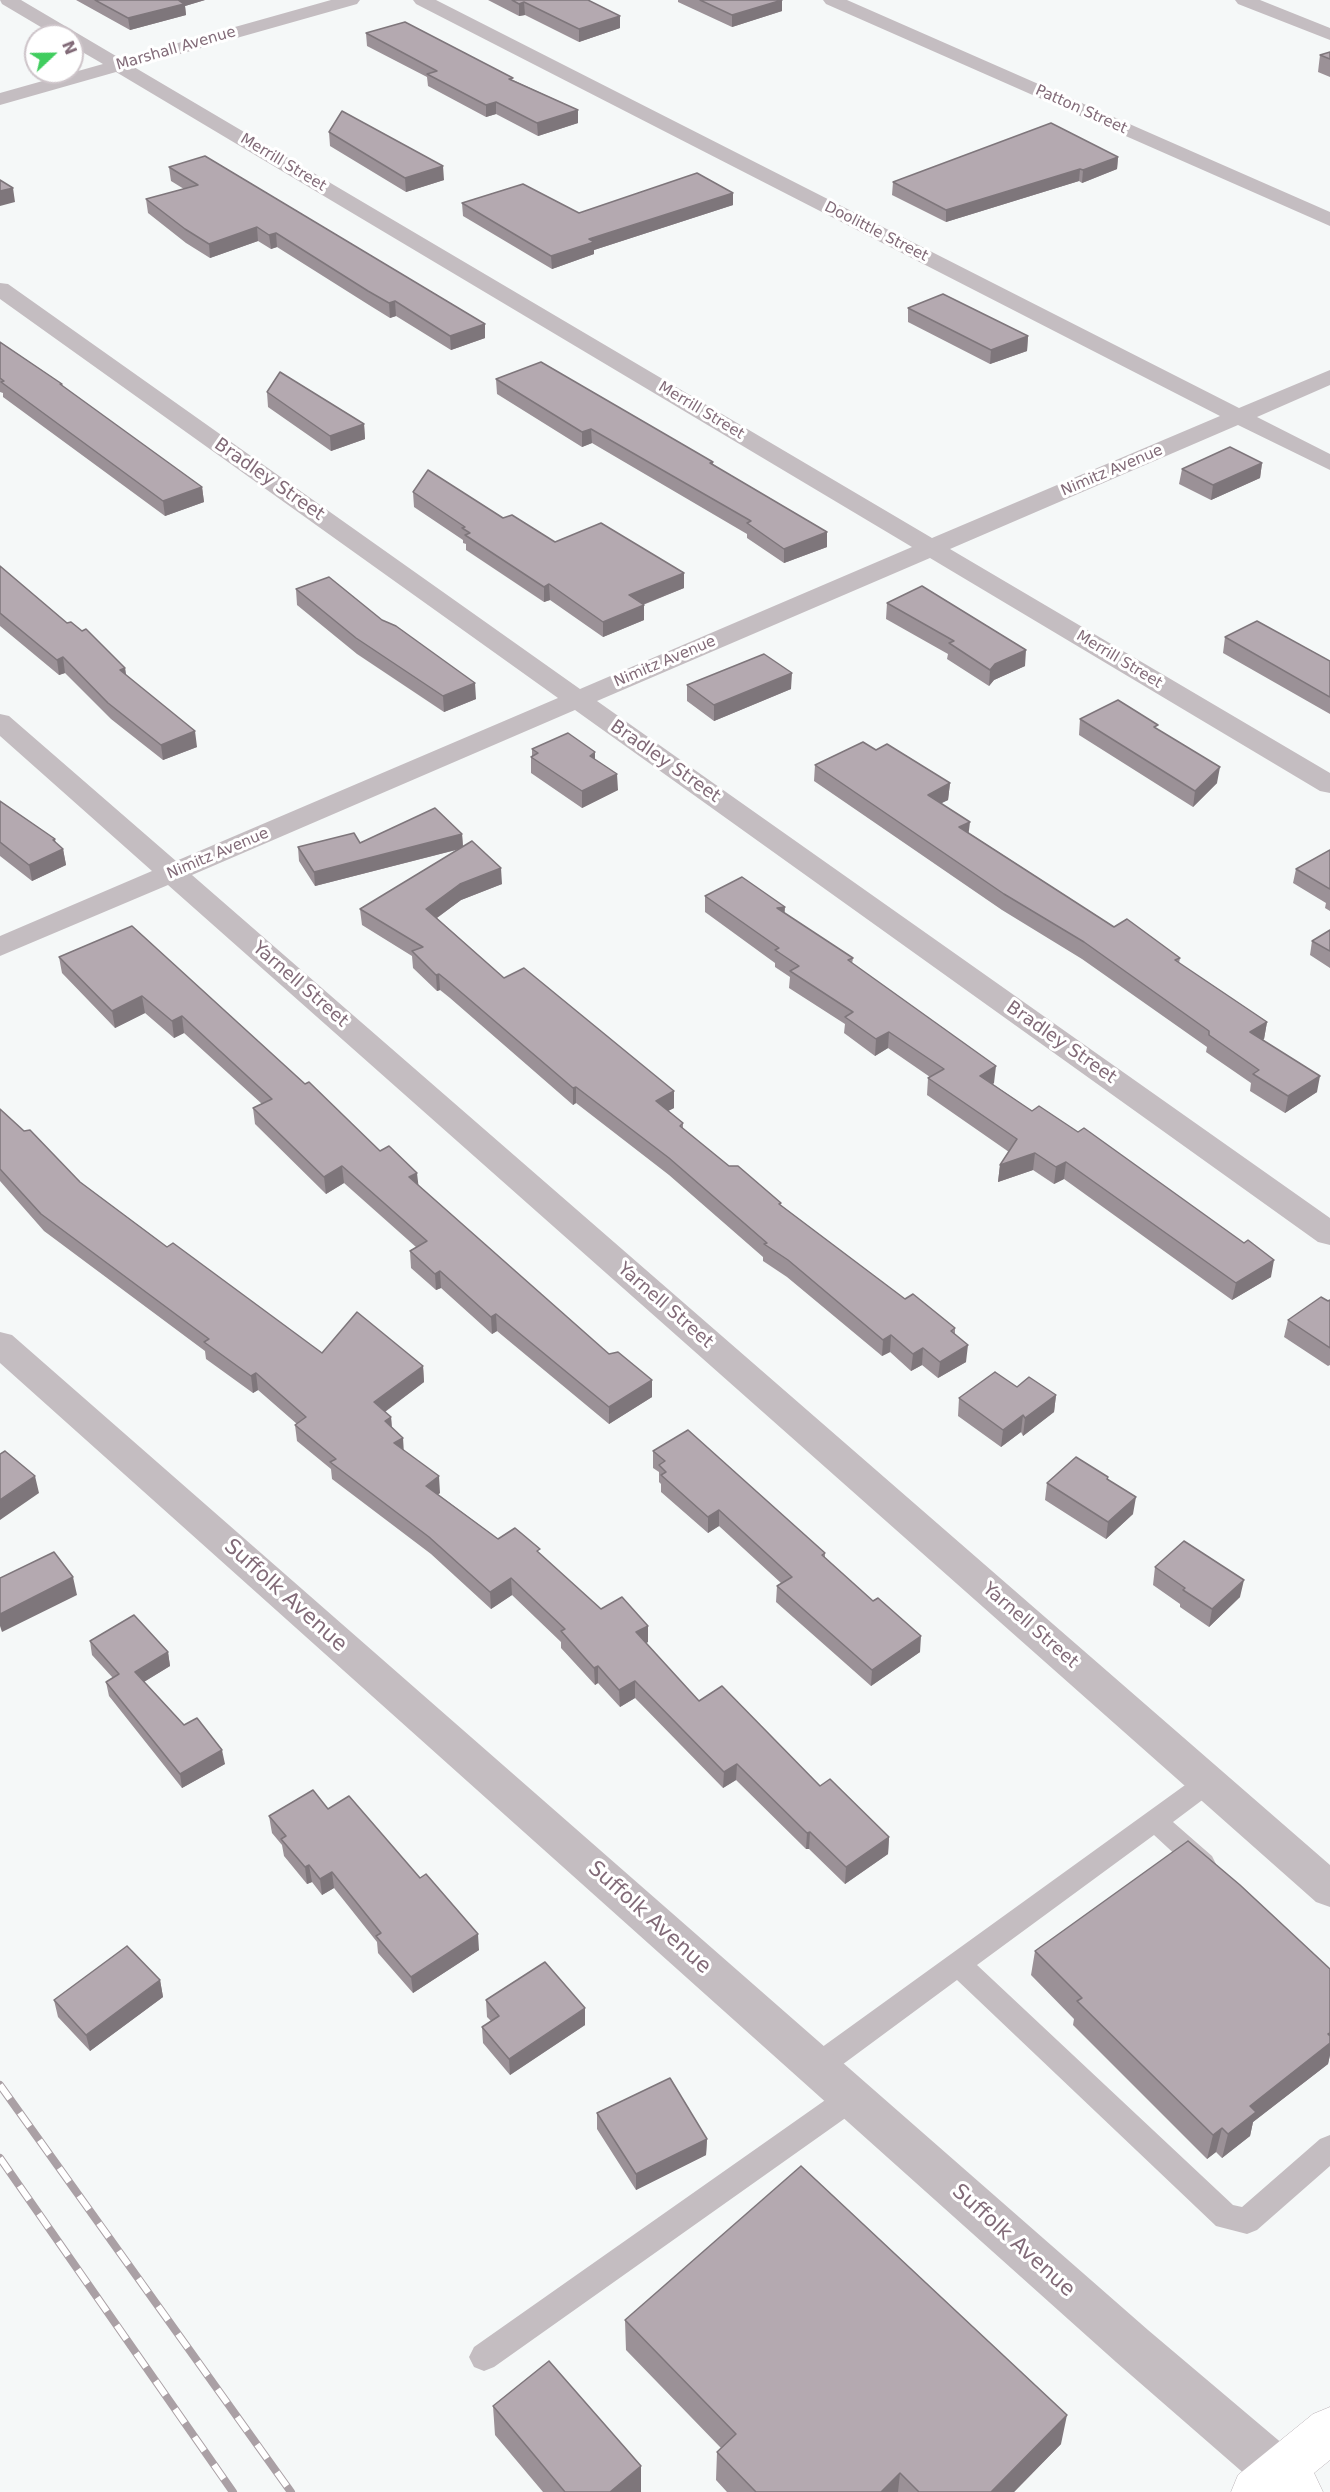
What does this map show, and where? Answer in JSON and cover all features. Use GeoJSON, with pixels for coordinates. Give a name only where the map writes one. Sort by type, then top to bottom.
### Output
{"type":"FeatureCollection","features":[{"type":"Feature","properties":{"kind":"main road"},"geometry":{"type":"LineString","coordinates":[[1278,2486],[1330,2430]]}},
{"type":"Feature","properties":{"kind":"street","name":"Merrill Street"},"geometry":{"type":"LineString","coordinates":[[8,0],[48,24]]}},
{"type":"Feature","properties":{"kind":"street","name":"Marshall Avenue"},"geometry":{"type":"LineString","coordinates":[[0,99],[351,0]]}},
{"type":"Feature","properties":{"kind":"street","name":"Doolittle Street"},"geometry":{"type":"LineString","coordinates":[[422,0],[1330,463]]}},
{"type":"Feature","properties":{"kind":"street","name":"Patton Street"},"geometry":{"type":"LineString","coordinates":[[832,0],[1330,220]]}},
{"type":"Feature","properties":{"kind":"street"},"geometry":{"type":"LineString","coordinates":[[1244,0],[1330,34]]}},
{"type":"Feature","properties":{"kind":"street","name":"Merrill Street"},"geometry":{"type":"LineString","coordinates":[[84,45],[1330,785]]}},
{"type":"Feature","properties":{"kind":"street","name":"Bradley Street"},"geometry":{"type":"LineString","coordinates":[[0,290],[1330,1233]]}},
{"type":"Feature","properties":{"kind":"street","name":"Nimitz Avenue"},"geometry":{"type":"LineString","coordinates":[[0,947],[1330,377]]}},
{"type":"Feature","properties":{"kind":"street","name":"Yarnell Street"},"geometry":{"type":"LineString","coordinates":[[0,722],[1330,1890]]}},
{"type":"Feature","properties":{"kind":"street","name":"Suffolk Avenue"},"geometry":{"type":"LineString","coordinates":[[0,1344],[1132,2346],[1278,2486]]}},
{"type":"Feature","properties":{"kind":"lane"},"geometry":{"type":"LineString","coordinates":[[817,2067],[1208,1782]]}},
{"type":"Feature","properties":{"kind":"lane"},"geometry":{"type":"LineString","coordinates":[[1155,1821],[1225,1883]]}},
{"type":"Feature","properties":{"kind":"lane"},"geometry":{"type":"LineString","coordinates":[[958,1964],[1226,2217],[1246,2221],[1330,2148]]}},
{"type":"Feature","properties":{"kind":"lane"},"geometry":{"type":"LineString","coordinates":[[484,2357],[851,2098]]}},
{"type":"Feature","properties":{"kind":"building"},"geometry":{"type":"Polygon","coordinates":[[[95,0],[178,0],[184,4],[128,18],[95,0]]]}},
{"type":"Feature","properties":{"kind":"building"},"geometry":{"type":"Polygon","coordinates":[[[512,0],[588,0],[620,16],[579,29],[524,2],[519,4],[512,0]]]}},
{"type":"Feature","properties":{"kind":"building"},"geometry":{"type":"Polygon","coordinates":[[[700,0],[782,0],[732,15],[700,0]]]}},
{"type":"Feature","properties":{"kind":"building"},"geometry":{"type":"Polygon","coordinates":[[[405,22],[513,78],[509,79],[578,110],[537,123],[496,102],[486,105],[427,74],[437,71],[366,33],[405,22]]]}},
{"type":"Feature","properties":{"kind":"building"},"geometry":{"type":"Polygon","coordinates":[[[1330,52],[1330,59],[1320,55],[1330,52]]]}},
{"type":"Feature","properties":{"kind":"building"},"geometry":{"type":"Polygon","coordinates":[[[342,111],[443,166],[405,178],[329,132],[342,111]]]}},
{"type":"Feature","properties":{"kind":"building"},"geometry":{"type":"Polygon","coordinates":[[[1051,123],[1118,157],[1083,170],[1080,169],[946,210],[893,182],[1051,123]]]}},
{"type":"Feature","properties":{"kind":"building"},"geometry":{"type":"Polygon","coordinates":[[[205,156],[485,324],[450,336],[395,301],[389,303],[368,291],[276,233],[269,235],[257,227],[209,244],[146,199],[198,185],[169,167],[205,156]]]}},
{"type":"Feature","properties":{"kind":"building"},"geometry":{"type":"Polygon","coordinates":[[[697,173],[733,193],[589,239],[594,242],[551,256],[462,203],[523,184],[579,213],[697,173]]]}},
{"type":"Feature","properties":{"kind":"building"},"geometry":{"type":"Polygon","coordinates":[[[0,180],[13,188],[0,191],[0,180]]]}},
{"type":"Feature","properties":{"kind":"building"},"geometry":{"type":"Polygon","coordinates":[[[943,294],[1028,336],[991,350],[908,308],[943,294]]]}},
{"type":"Feature","properties":{"kind":"building"},"geometry":{"type":"Polygon","coordinates":[[[0,342],[62,384],[60,384],[202,487],[163,501],[1,382],[4,381],[0,378],[0,342]]]}},
{"type":"Feature","properties":{"kind":"building"},"geometry":{"type":"Polygon","coordinates":[[[541,362],[713,462],[710,463],[827,532],[784,549],[747,523],[751,521],[591,429],[582,432],[496,379],[541,362]]]}},
{"type":"Feature","properties":{"kind":"building"},"geometry":{"type":"Polygon","coordinates":[[[280,372],[364,424],[330,436],[267,392],[280,372]]]}},
{"type":"Feature","properties":{"kind":"building"},"geometry":{"type":"Polygon","coordinates":[[[1230,447],[1262,463],[1213,485],[1182,469],[1230,447]]]}},
{"type":"Feature","properties":{"kind":"building"},"geometry":{"type":"Polygon","coordinates":[[[428,470],[503,518],[512,515],[555,542],[601,523],[684,573],[629,595],[644,605],[603,622],[549,584],[544,587],[465,535],[470,533],[462,528],[465,527],[413,492],[428,470]]]}},
{"type":"Feature","properties":{"kind":"building"},"geometry":{"type":"Polygon","coordinates":[[[0,566],[67,623],[71,622],[82,631],[86,629],[125,668],[120,670],[195,731],[161,745],[108,703],[63,657],[57,660],[0,613],[0,566]]]}},
{"type":"Feature","properties":{"kind":"building"},"geometry":{"type":"Polygon","coordinates":[[[329,577],[382,620],[396,626],[475,683],[443,696],[356,638],[296,589],[329,577]]]}},
{"type":"Feature","properties":{"kind":"building"},"geometry":{"type":"Polygon","coordinates":[[[922,586],[1026,650],[995,664],[990,670],[949,643],[954,641],[887,603],[922,586]]]}},
{"type":"Feature","properties":{"kind":"building"},"geometry":{"type":"Polygon","coordinates":[[[1257,621],[1330,661],[1330,697],[1225,637],[1257,621]]]}},
{"type":"Feature","properties":{"kind":"building"},"geometry":{"type":"Polygon","coordinates":[[[764,654],[792,673],[714,705],[687,685],[764,654]]]}},
{"type":"Feature","properties":{"kind":"building"},"geometry":{"type":"Polygon","coordinates":[[[1118,700],[1158,725],[1154,727],[1220,767],[1195,791],[1080,719],[1118,700]]]}},
{"type":"Feature","properties":{"kind":"building"},"geometry":{"type":"Polygon","coordinates":[[[568,733],[595,752],[590,756],[617,774],[582,791],[531,757],[538,753],[532,749],[568,733]]]}},
{"type":"Feature","properties":{"kind":"building"},"geometry":{"type":"Polygon","coordinates":[[[863,742],[876,750],[887,744],[950,783],[928,795],[970,822],[959,827],[1114,927],[1127,919],[1180,958],[1175,960],[1267,1022],[1250,1032],[1320,1076],[1288,1096],[1253,1074],[1259,1070],[1209,1035],[1209,1031],[1084,942],[1004,894],[815,765],[863,742]]]}},
{"type":"Feature","properties":{"kind":"building"},"geometry":{"type":"Polygon","coordinates":[[[0,801],[55,839],[53,840],[63,849],[29,865],[0,842],[0,801]]]}},
{"type":"Feature","properties":{"kind":"building"},"geometry":{"type":"Polygon","coordinates":[[[435,808],[462,834],[314,872],[298,847],[354,833],[360,843],[435,808]]]}},
{"type":"Feature","properties":{"kind":"building"},"geometry":{"type":"Polygon","coordinates":[[[472,841],[501,868],[460,884],[426,909],[504,978],[524,968],[674,1091],[656,1101],[683,1123],[680,1126],[729,1166],[738,1166],[781,1203],[779,1204],[905,1299],[913,1294],[955,1328],[951,1331],[968,1345],[940,1362],[923,1348],[913,1354],[891,1335],[883,1340],[788,1260],[764,1244],[767,1243],[669,1158],[576,1087],[573,1088],[449,982],[439,974],[436,975],[412,951],[423,947],[360,909],[472,841]]]}},
{"type":"Feature","properties":{"kind":"building"},"geometry":{"type":"Polygon","coordinates":[[[1330,850],[1330,889],[1296,869],[1330,850]]]}},
{"type":"Feature","properties":{"kind":"building"},"geometry":{"type":"Polygon","coordinates":[[[742,877],[785,907],[777,908],[853,958],[848,960],[996,1066],[980,1076],[1032,1111],[1039,1106],[1078,1132],[1084,1128],[1244,1243],[1248,1240],[1274,1260],[1236,1283],[1066,1162],[1056,1167],[1035,1153],[1000,1165],[1017,1139],[928,1078],[944,1069],[889,1032],[876,1039],[845,1017],[853,1012],[790,971],[799,966],[775,950],[779,948],[705,896],[742,877]]]}},
{"type":"Feature","properties":{"kind":"building"},"geometry":{"type":"Polygon","coordinates":[[[132,926],[305,1084],[309,1082],[380,1151],[389,1146],[417,1173],[409,1177],[609,1354],[618,1352],[652,1380],[609,1407],[496,1314],[491,1317],[440,1271],[435,1274],[410,1251],[427,1241],[342,1166],[324,1177],[253,1108],[272,1099],[182,1016],[172,1021],[142,996],[112,1011],[59,957],[132,926]]]}},
{"type":"Feature","properties":{"kind":"building"},"geometry":{"type":"Polygon","coordinates":[[[1330,930],[1330,951],[1312,941],[1330,930]]]}},
{"type":"Feature","properties":{"kind":"building"},"geometry":{"type":"Polygon","coordinates":[[[0,1109],[24,1131],[30,1130],[80,1182],[167,1247],[173,1243],[322,1353],[357,1312],[423,1366],[374,1402],[391,1417],[385,1421],[403,1438],[394,1443],[439,1476],[426,1486],[498,1539],[515,1528],[540,1549],[537,1551],[601,1609],[622,1597],[648,1626],[636,1632],[699,1701],[722,1686],[820,1786],[830,1779],[889,1837],[846,1867],[810,1832],[807,1833],[737,1764],[724,1772],[635,1681],[619,1690],[598,1666],[594,1668],[561,1631],[565,1629],[511,1578],[490,1592],[429,1537],[330,1462],[336,1459],[295,1425],[306,1417],[256,1373],[251,1376],[204,1342],[209,1339],[41,1214],[0,1169],[0,1109]]]}},
{"type":"Feature","properties":{"kind":"building"},"geometry":{"type":"Polygon","coordinates":[[[1321,1297],[1330,1300],[1330,1348],[1288,1320],[1321,1297]]]}},
{"type":"Feature","properties":{"kind":"building"},"geometry":{"type":"Polygon","coordinates":[[[995,1372],[1017,1387],[1029,1377],[1056,1395],[1025,1418],[1023,1415],[1003,1430],[959,1398],[995,1372]]]}},
{"type":"Feature","properties":{"kind":"building"},"geometry":{"type":"Polygon","coordinates":[[[688,1430],[825,1553],[822,1555],[873,1601],[878,1598],[921,1636],[872,1670],[777,1586],[792,1577],[719,1510],[708,1517],[661,1475],[666,1472],[659,1465],[665,1461],[653,1451],[688,1430]]]}},
{"type":"Feature","properties":{"kind":"building"},"geometry":{"type":"Polygon","coordinates":[[[5,1451],[35,1476],[0,1500],[0,1454],[5,1451]]]}},
{"type":"Feature","properties":{"kind":"building"},"geometry":{"type":"Polygon","coordinates":[[[1076,1457],[1136,1497],[1108,1522],[1047,1483],[1076,1457]]]}},
{"type":"Feature","properties":{"kind":"building"},"geometry":{"type":"Polygon","coordinates":[[[1184,1541],[1244,1580],[1212,1609],[1183,1590],[1185,1588],[1155,1567],[1184,1541]]]}},
{"type":"Feature","properties":{"kind":"building"},"geometry":{"type":"Polygon","coordinates":[[[54,1552],[73,1577],[0,1614],[0,1578],[54,1552]]]}},
{"type":"Feature","properties":{"kind":"building"},"geometry":{"type":"Polygon","coordinates":[[[134,1615],[168,1652],[135,1672],[184,1725],[197,1718],[222,1750],[180,1774],[106,1682],[119,1674],[90,1641],[134,1615]]]}},
{"type":"Feature","properties":{"kind":"building"},"geometry":{"type":"Polygon","coordinates":[[[313,1790],[328,1809],[349,1796],[420,1878],[426,1874],[478,1934],[411,1977],[376,1936],[381,1933],[332,1872],[320,1879],[309,1865],[305,1867],[281,1839],[286,1836],[269,1816],[313,1790]]]}},
{"type":"Feature","properties":{"kind":"building"},"geometry":{"type":"Polygon","coordinates":[[[1188,1841],[1240,1885],[1330,1969],[1330,2033],[1328,2034],[1330,2043],[1250,2106],[1256,2112],[1228,2134],[1222,2128],[1213,2135],[1077,2001],[1082,1998],[1035,1951],[1188,1841]]]}},
{"type":"Feature","properties":{"kind":"building"},"geometry":{"type":"Polygon","coordinates":[[[127,1946],[160,1980],[86,2035],[54,2000],[127,1946]]]}},
{"type":"Feature","properties":{"kind":"building"},"geometry":{"type":"Polygon","coordinates":[[[545,1962],[585,2008],[509,2059],[482,2027],[499,2016],[486,2000],[545,1962]]]}},
{"type":"Feature","properties":{"kind":"building"},"geometry":{"type":"Polygon","coordinates":[[[670,2078],[707,2139],[636,2174],[597,2113],[670,2078]]]}},
{"type":"Feature","properties":{"kind":"building"},"geometry":{"type":"Polygon","coordinates":[[[801,2166],[1067,2415],[991,2492],[919,2492],[900,2473],[881,2492],[756,2492],[717,2452],[736,2434],[625,2320],[801,2166]]]}},
{"type":"Feature","properties":{"kind":"building"},"geometry":{"type":"Polygon","coordinates":[[[549,2361],[641,2466],[610,2492],[565,2492],[493,2406],[549,2361]]]}},
{"type":"Feature","properties":{"kind":"railway"},"geometry":{"type":"LineString","coordinates":[[0,2085],[291,2492]]}},
{"type":"Feature","properties":{"kind":"railway"},"geometry":{"type":"LineString","coordinates":[[0,2158],[233,2492]]}}]}
